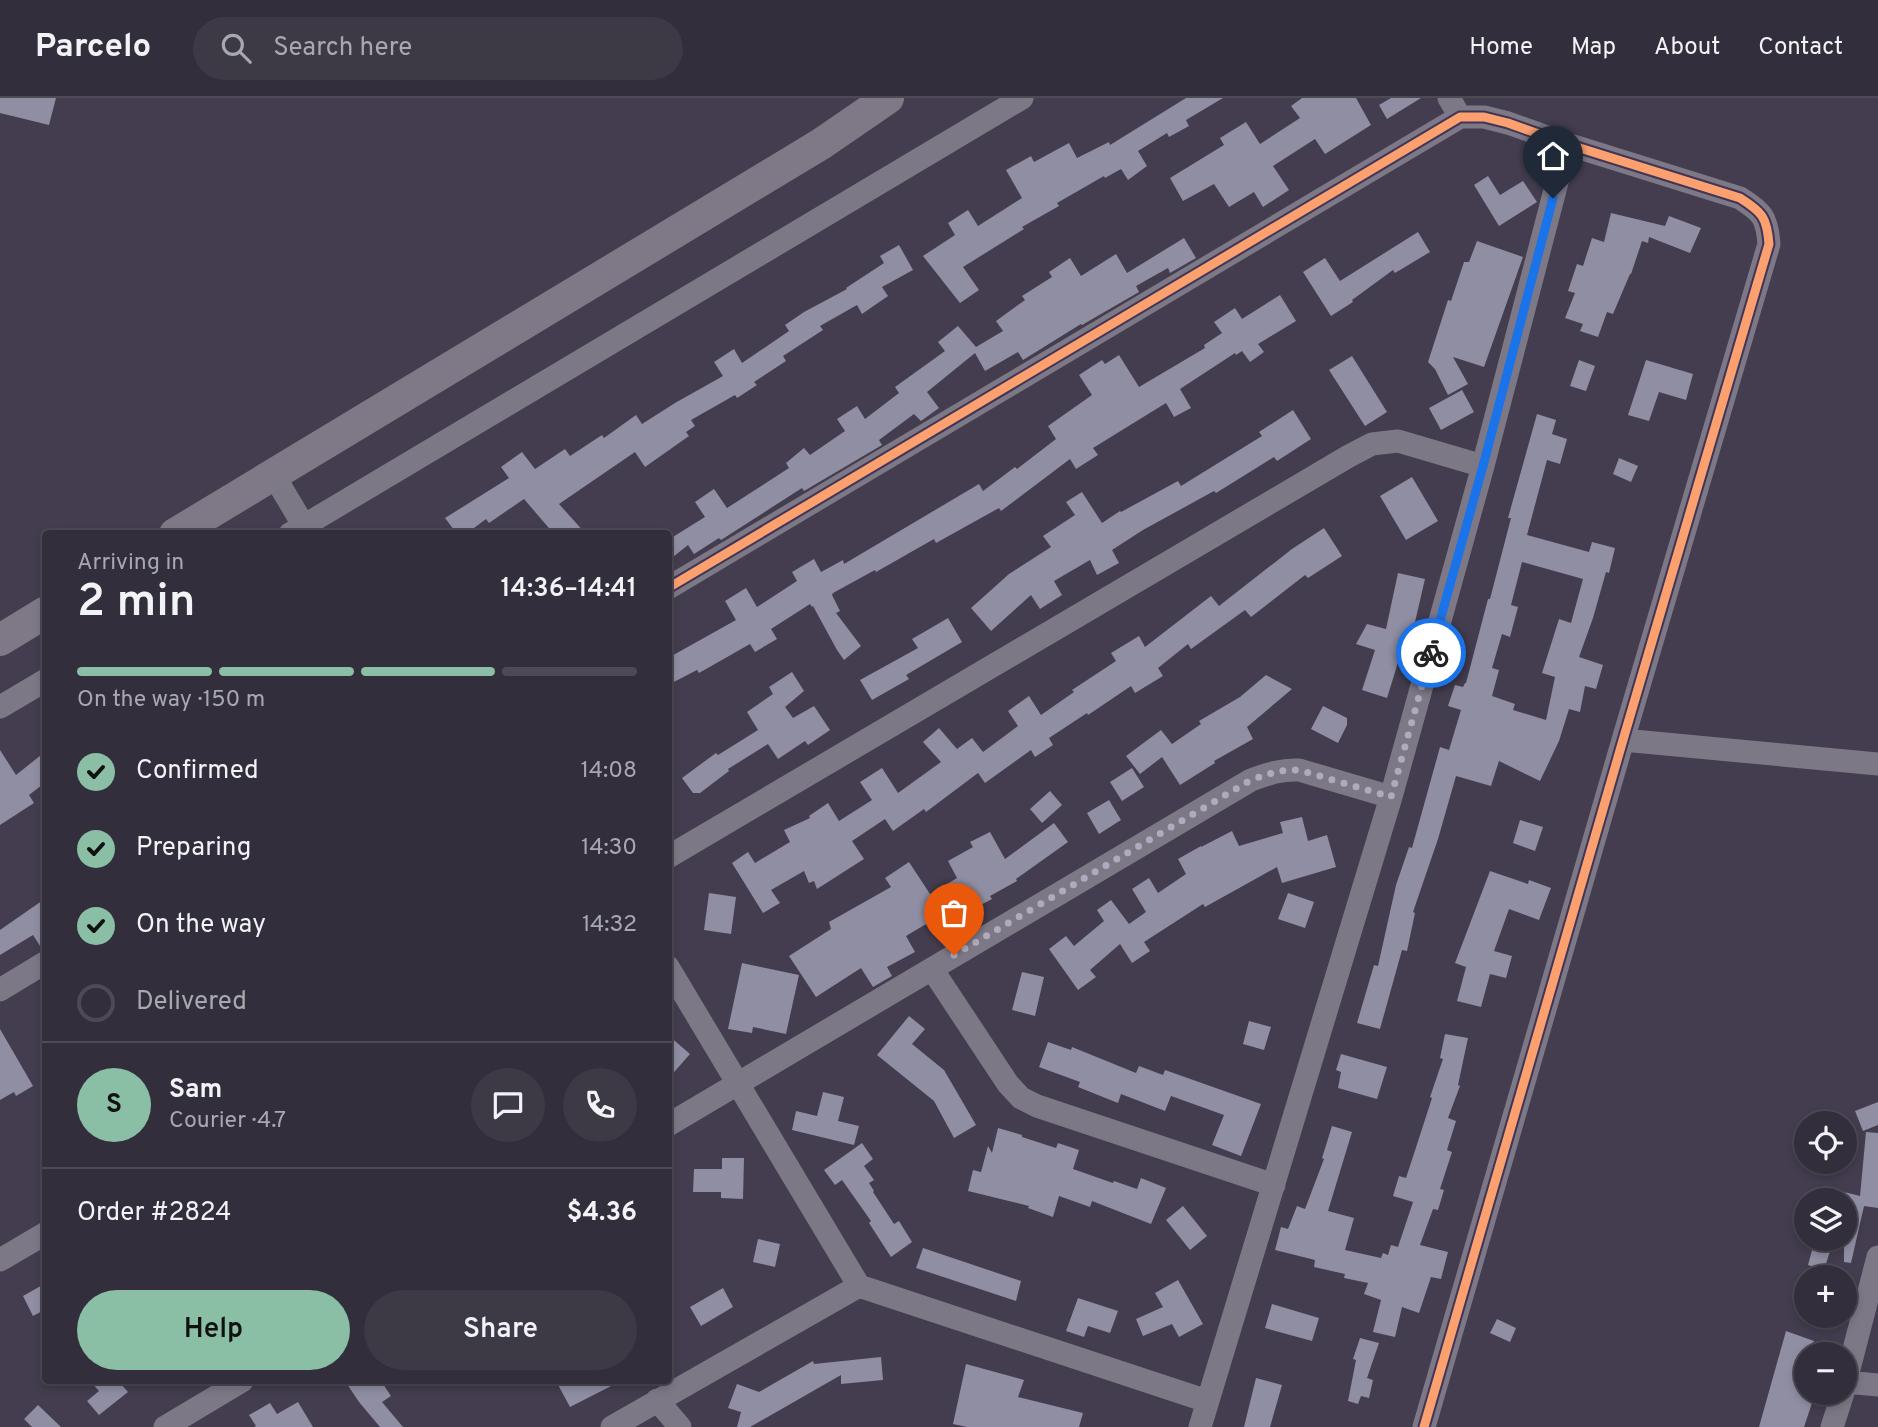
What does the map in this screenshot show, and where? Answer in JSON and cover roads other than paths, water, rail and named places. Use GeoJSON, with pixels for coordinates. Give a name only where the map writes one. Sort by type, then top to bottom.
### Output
{"type":"FeatureCollection","features":[{"type":"Feature","properties":{"kind":"main road"},"geometry":{"type":"LineString","coordinates":[[182,530],[821,144],[888,98]]}},
{"type":"Feature","properties":{"kind":"main road"},"geometry":{"type":"LineString","coordinates":[[0,640],[42,614]]}},
{"type":"Feature","properties":{"kind":"street"},"geometry":{"type":"LineString","coordinates":[[273,474],[297,530],[1022,98]]}},
{"type":"Feature","properties":{"kind":"street"},"geometry":{"type":"LineString","coordinates":[[672,587],[1454,107],[1740,198],[1756,209],[1768,224],[1769,244],[1424,1427]]}},
{"type":"Feature","properties":{"kind":"street"},"geometry":{"type":"LineString","coordinates":[[1200,1427],[1391,797],[1483,466],[1567,144]]}},
{"type":"Feature","properties":{"kind":"street"},"geometry":{"type":"LineString","coordinates":[[672,855],[1372,444],[1398,441],[1483,466]]}},
{"type":"Feature","properties":{"kind":"street"},"geometry":{"type":"LineString","coordinates":[[0,707],[42,682]]}},
{"type":"Feature","properties":{"kind":"street"},"geometry":{"type":"LineString","coordinates":[[1623,740],[1878,764]]}},
{"type":"Feature","properties":{"kind":"street"},"geometry":{"type":"LineString","coordinates":[[672,1123],[1251,780],[1287,769],[1299,770],[1391,797]]}},
{"type":"Feature","properties":{"kind":"street"},"geometry":{"type":"LineString","coordinates":[[0,990],[42,964]]}},
{"type":"Feature","properties":{"kind":"street"},"geometry":{"type":"LineString","coordinates":[[932,969],[1007,1084],[1021,1098],[1037,1106],[1274,1185]]}},
{"type":"Feature","properties":{"kind":"street"},"geometry":{"type":"LineString","coordinates":[[672,975],[859,1286],[1207,1401]]}},
{"type":"Feature","properties":{"kind":"street"},"geometry":{"type":"LineString","coordinates":[[0,1260],[42,1235]]}},
{"type":"Feature","properties":{"kind":"street"},"geometry":{"type":"LineString","coordinates":[[1857,1342],[1878,1257]]}},
{"type":"Feature","properties":{"kind":"street"},"geometry":{"type":"LineString","coordinates":[[612,1427],[859,1286]]}},
{"type":"Feature","properties":{"kind":"street"},"geometry":{"type":"LineString","coordinates":[[165,1427],[237,1384]]}},
{"type":"Feature","properties":{"kind":"street"},"geometry":{"type":"LineString","coordinates":[[1857,1387],[1878,1385]]}},
{"type":"Feature","properties":{"kind":"street"},"geometry":{"type":"LineString","coordinates":[[657,1400],[680,1427]]}},
{"type":"Feature","properties":{"kind":"street"},"geometry":{"type":"LineString","coordinates":[[1832,1427],[1839,1405]]}}]}
